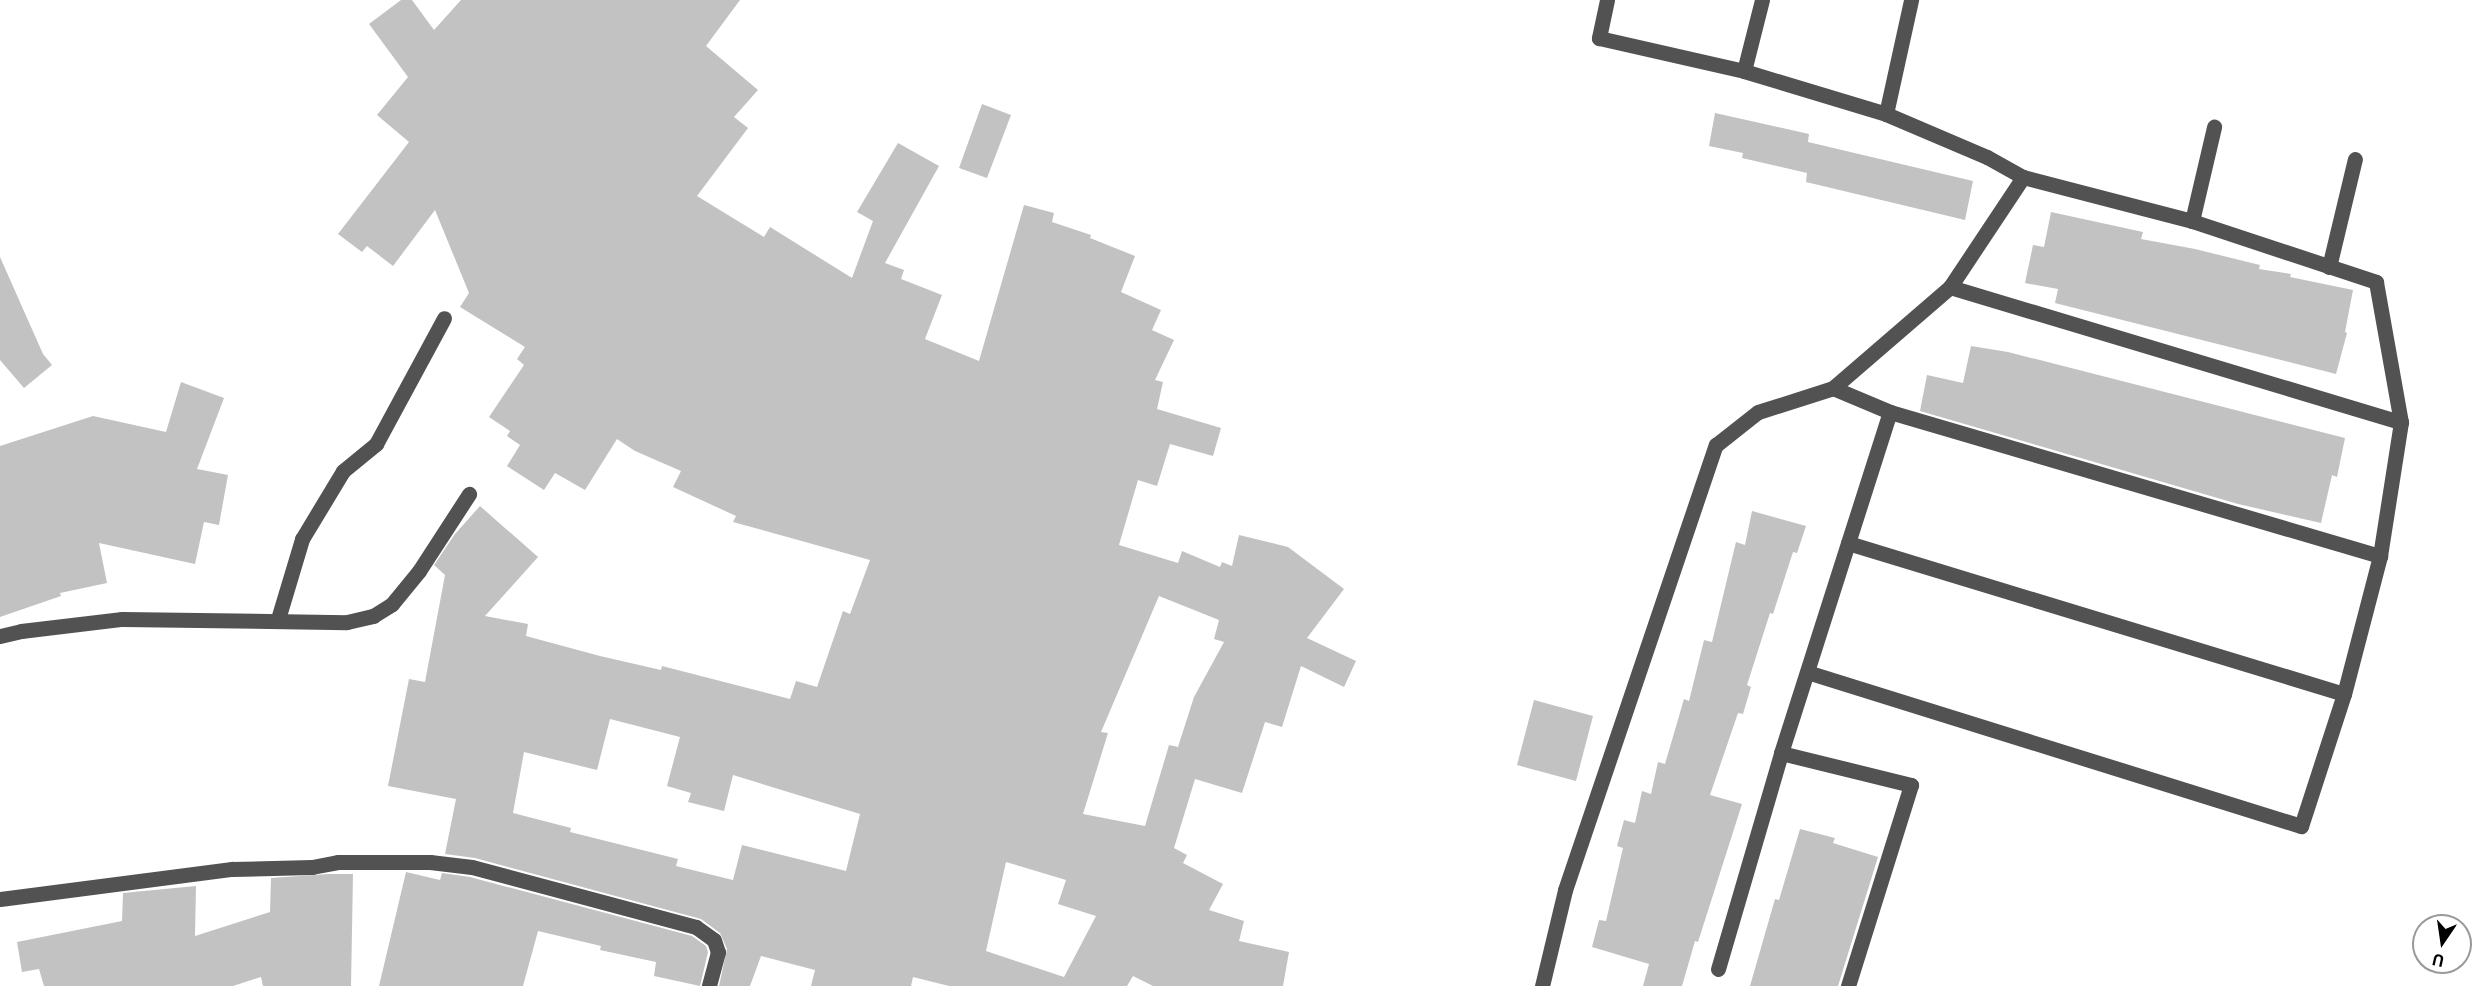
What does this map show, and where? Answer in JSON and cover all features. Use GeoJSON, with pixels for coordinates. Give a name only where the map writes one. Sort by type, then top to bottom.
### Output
{"type":"FeatureCollection","features":[{"type":"Feature","properties":{"kind":"street"},"geometry":{"type":"LineString","coordinates":[[1607,0],[1599,38],[1744,71],[1886,114],[1987,157],[2023,177],[2192,221],[2376,282],[2401,422],[2380,556],[2344,694],[2301,826],[1807,672]]}},
{"type":"Feature","properties":{"kind":"street"},"geometry":{"type":"LineString","coordinates":[[1744,71],[1762,0]]}},
{"type":"Feature","properties":{"kind":"street"},"geometry":{"type":"LineString","coordinates":[[1886,114],[1911,0]]}},
{"type":"Feature","properties":{"kind":"street"},"geometry":{"type":"LineString","coordinates":[[2192,221],[2214,126]]}},
{"type":"Feature","properties":{"kind":"street"},"geometry":{"type":"LineString","coordinates":[[2329,267],[2355,159]]}},
{"type":"Feature","properties":{"kind":"street"},"geometry":{"type":"LineString","coordinates":[[1542,986],[1565,890],[1716,445],[1758,412],[1833,388],[1950,287],[2023,177]]}},
{"type":"Feature","properties":{"kind":"street"},"geometry":{"type":"LineString","coordinates":[[1950,287],[2401,422]]}},
{"type":"Feature","properties":{"kind":"street"},"geometry":{"type":"LineString","coordinates":[[278,620],[302,539],[343,471],[376,444],[391,410],[444,318]]}},
{"type":"Feature","properties":{"kind":"street"},"geometry":{"type":"LineString","coordinates":[[1833,388],[1890,412],[2380,556]]}},
{"type":"Feature","properties":{"kind":"street"},"geometry":{"type":"LineString","coordinates":[[1719,969],[1781,753],[1890,412]]}},
{"type":"Feature","properties":{"kind":"street"},"geometry":{"type":"LineString","coordinates":[[0,636],[21,631],[122,619],[347,622],[373,616],[392,604],[419,571],[469,494]]}},
{"type":"Feature","properties":{"kind":"street"},"geometry":{"type":"LineString","coordinates":[[1848,543],[2344,694]]}},
{"type":"Feature","properties":{"kind":"street"},"geometry":{"type":"LineString","coordinates":[[1781,753],[1911,785],[1848,986]]}},
{"type":"Feature","properties":{"kind":"street"},"geometry":{"type":"LineString","coordinates":[[0,899],[232,868],[312,867],[338,862],[430,862],[471,867],[696,927],[714,940],[718,952],[709,986]]}},
{"type":"Feature","properties":{"kind":"building"},"geometry":{"type":"Polygon","coordinates":[[[401,0],[412,0],[434,30],[461,0],[740,0],[706,46],[758,90],[734,117],[748,128],[697,196],[764,237],[770,227],[852,278],[873,221],[857,212],[898,143],[939,166],[885,263],[904,270],[901,279],[942,295],[925,339],[979,361],[1024,205],[1054,213],[1052,222],[1091,235],[1090,238],[1135,256],[1121,292],[1161,310],[1152,330],[1174,340],[1155,380],[1163,382],[1157,409],[1221,428],[1213,456],[1170,444],[1157,486],[1138,480],[1119,545],[1178,563],[1182,551],[1220,567],[1222,562],[1232,566],[1239,535],[1288,547],[1344,589],[1307,638],[1356,661],[1344,687],[1301,666],[1282,727],[1265,722],[1242,793],[1195,779],[1174,848],[1187,855],[1183,863],[1223,884],[1209,910],[1244,921],[1239,941],[1289,952],[1283,986],[1153,986],[1133,976],[1127,986],[949,986],[913,977],[911,986],[811,986],[815,970],[761,956],[750,986],[719,986],[727,949],[720,933],[701,919],[475,858],[445,854],[456,799],[388,786],[409,679],[425,682],[445,575],[434,565],[455,534],[480,506],[538,557],[485,616],[528,624],[526,636],[661,670],[662,666],[790,699],[796,681],[817,687],[843,611],[850,614],[870,560],[733,522],[736,516],[673,487],[681,471],[635,451],[617,439],[585,490],[555,473],[544,490],[507,466],[520,445],[507,436],[510,431],[489,417],[524,365],[517,359],[525,347],[460,307],[469,293],[435,210],[393,266],[367,246],[362,252],[338,234],[409,142],[377,115],[408,77],[369,24],[401,0]],[[1159,596],[1101,732],[1108,733],[1083,814],[1145,826],[1169,745],[1178,747],[1194,697],[1224,642],[1214,639],[1219,620],[1159,596]],[[610,719],[597,770],[524,752],[513,813],[571,828],[570,832],[678,859],[676,866],[733,880],[742,845],[846,871],[860,814],[733,775],[724,811],[688,802],[691,793],[667,786],[680,737],[610,719]],[[1006,862],[986,951],[1064,977],[1096,916],[1058,904],[1066,880],[1006,862]]]}},
{"type":"Feature","properties":{"kind":"building"},"geometry":{"type":"Polygon","coordinates":[[[982,104],[1011,115],[987,178],[959,168],[982,104]]]}},
{"type":"Feature","properties":{"kind":"building"},"geometry":{"type":"Polygon","coordinates":[[[1715,113],[1809,134],[1808,142],[1973,181],[1965,220],[1806,182],[1807,173],[1742,158],[1743,153],[1709,146],[1715,113]]]}},
{"type":"Feature","properties":{"kind":"building"},"geometry":{"type":"Polygon","coordinates":[[[2051,212],[2143,232],[2141,239],[2195,249],[2260,265],[2259,269],[2291,274],[2290,277],[2353,290],[2345,332],[2347,333],[2336,374],[2055,303],[2058,289],[2025,283],[2033,245],[2044,247],[2051,212]]]}},
{"type":"Feature","properties":{"kind":"building"},"geometry":{"type":"Polygon","coordinates":[[[0,257],[43,354],[52,365],[24,388],[0,360],[0,257]]]}},
{"type":"Feature","properties":{"kind":"building"},"geometry":{"type":"Polygon","coordinates":[[[1971,346],[2008,352],[2345,438],[2337,477],[2332,475],[2321,523],[2238,504],[1920,411],[1927,375],[1963,383],[1971,346]]]}},
{"type":"Feature","properties":{"kind":"building"},"geometry":{"type":"Polygon","coordinates":[[[181,382],[224,398],[197,469],[228,475],[219,525],[204,522],[195,564],[99,543],[107,583],[60,593],[61,596],[0,617],[0,446],[93,416],[166,432],[181,382]]]}},
{"type":"Feature","properties":{"kind":"building"},"geometry":{"type":"Polygon","coordinates":[[[1752,511],[1806,526],[1797,553],[1793,552],[1773,614],[1770,613],[1747,685],[1751,687],[1743,714],[1738,713],[1710,795],[1742,804],[1698,942],[1695,941],[1682,986],[1643,986],[1649,964],[1592,947],[1599,920],[1606,921],[1623,848],[1617,846],[1624,820],[1635,823],[1642,791],[1651,794],[1658,762],[1665,764],[1684,699],[1689,701],[1704,640],[1712,642],[1736,542],[1745,545],[1752,511]]]}},
{"type":"Feature","properties":{"kind":"building"},"geometry":{"type":"Polygon","coordinates":[[[1534,700],[1593,716],[1576,781],[1517,765],[1534,700]]]}},
{"type":"Feature","properties":{"kind":"building"},"geometry":{"type":"Polygon","coordinates":[[[1800,829],[1835,838],[1833,843],[1878,857],[1838,986],[1750,986],[1775,899],[1779,900],[1800,829]]]}},
{"type":"Feature","properties":{"kind":"building"},"geometry":{"type":"Polygon","coordinates":[[[406,872],[440,880],[442,873],[470,877],[692,936],[706,946],[708,952],[700,986],[654,976],[656,962],[600,950],[601,946],[538,931],[523,986],[379,986],[406,872]]]}},
{"type":"Feature","properties":{"kind":"building"},"geometry":{"type":"Polygon","coordinates":[[[353,874],[351,986],[263,986],[261,977],[233,986],[44,986],[39,969],[22,972],[17,942],[122,921],[123,893],[196,886],[195,936],[270,912],[271,878],[353,874]]]}}]}
